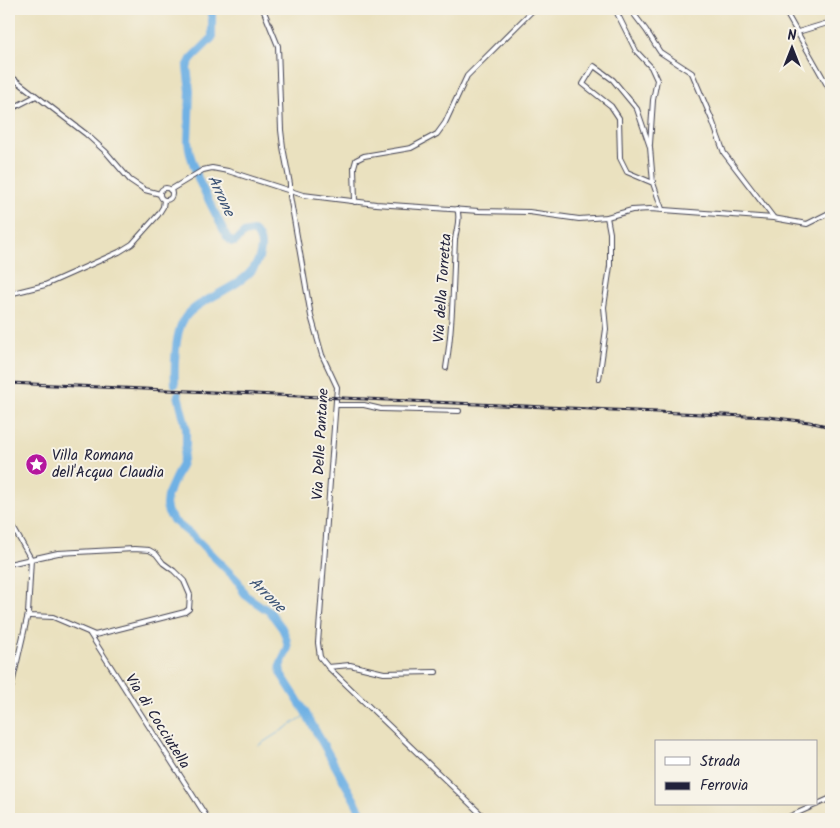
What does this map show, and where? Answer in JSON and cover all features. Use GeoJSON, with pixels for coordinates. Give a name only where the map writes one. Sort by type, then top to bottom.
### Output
{"type":"FeatureCollection","features":[{"type":"Feature","properties":{"kind":"street","name":"Via Delle Pantane"},"geometry":{"type":"LineString","coordinates":[[263,9],[278,46],[283,147],[310,311],[322,355],[336,384],[318,642],[320,657],[328,667],[486,819]]}},
{"type":"Feature","properties":{"kind":"street"},"geometry":{"type":"LineString","coordinates":[[355,202],[354,167],[356,160],[364,156],[411,148],[437,134],[445,123],[467,76],[534,9]]}},
{"type":"Feature","properties":{"kind":"street"},"geometry":{"type":"LineString","coordinates":[[616,9],[616,14],[636,51],[651,67],[657,80],[653,100],[650,147],[653,183],[662,209]]}},
{"type":"Feature","properties":{"kind":"street"},"geometry":{"type":"LineString","coordinates":[[630,9],[660,52],[692,73],[724,153],[773,218]]}},
{"type":"Feature","properties":{"kind":"street"},"geometry":{"type":"LineString","coordinates":[[784,9],[831,92]]}},
{"type":"Feature","properties":{"kind":"street"},"geometry":{"type":"LineString","coordinates":[[798,32],[831,22]]}},
{"type":"Feature","properties":{"kind":"street"},"geometry":{"type":"LineString","coordinates":[[650,147],[637,109],[613,80],[594,66],[583,84],[611,106],[619,118],[620,158],[627,172],[653,183]]}},
{"type":"Feature","properties":{"kind":"street"},"geometry":{"type":"LineString","coordinates":[[9,75],[99,146],[130,180],[145,190],[160,194],[164,200],[163,207],[158,215],[132,244],[119,252],[45,285],[9,294]]}},
{"type":"Feature","properties":{"kind":"street"},"geometry":{"type":"LineString","coordinates":[[9,110],[36,96]]}},
{"type":"Feature","properties":{"kind":"street"},"geometry":{"type":"LineString","coordinates":[[160,194],[161,190],[165,188],[170,190],[201,171],[210,168],[221,169],[303,195],[355,202],[530,212],[579,219],[606,217],[636,210],[662,209],[773,218],[807,224],[831,212]]}},
{"type":"Feature","properties":{"kind":"street"},"geometry":{"type":"LineString","coordinates":[[164,200],[171,198],[170,190]]}},
{"type":"Feature","properties":{"kind":"street","name":"Via della Torretta"},"geometry":{"type":"LineString","coordinates":[[446,368],[452,324],[455,238],[459,214],[457,209]]}},
{"type":"Feature","properties":{"kind":"street"},"geometry":{"type":"LineString","coordinates":[[599,379],[606,329],[604,307],[610,266],[610,233],[606,217]]}},
{"type":"Feature","properties":{"kind":"street"},"geometry":{"type":"LineString","coordinates":[[336,405],[364,405],[380,409],[459,411]]}},
{"type":"Feature","properties":{"kind":"street"},"geometry":{"type":"LineString","coordinates":[[9,520],[31,559],[28,614],[9,697]]}},
{"type":"Feature","properties":{"kind":"street"},"geometry":{"type":"LineString","coordinates":[[9,564],[67,552],[151,550],[164,564],[178,574],[185,583],[190,595],[189,609],[185,612],[97,634],[90,634],[53,617],[33,617],[28,614]]}},
{"type":"Feature","properties":{"kind":"street","name":"Via di Cocciutella"},"geometry":{"type":"LineString","coordinates":[[90,634],[208,819]]}},
{"type":"Feature","properties":{"kind":"street"},"geometry":{"type":"LineString","coordinates":[[328,667],[350,665],[384,673],[436,672]]}},
{"type":"Feature","properties":{"kind":"street"},"geometry":{"type":"LineString","coordinates":[[818,804],[831,798]]}},
{"type":"Feature","properties":{"kind":"street"},"geometry":{"type":"LineString","coordinates":[[784,819],[813,806]]}},
{"type":"Feature","properties":{"kind":"waterway","name":"Arrone"},"geometry":{"type":"LineString","coordinates":[[175,384],[177,341],[184,319],[203,302],[241,281],[251,272],[258,261],[261,247],[261,242],[253,231],[244,233],[235,242],[232,242],[227,237],[199,181],[190,154],[188,142],[190,91],[187,67],[191,59],[212,38],[212,9]]}},
{"type":"Feature","properties":{"kind":"waterway","name":"Arrone"},"geometry":{"type":"LineString","coordinates":[[178,395],[186,427],[186,446],[182,463],[167,496],[166,505],[168,513],[174,521],[194,537],[238,581],[245,595],[270,612],[282,628],[288,648],[280,666],[281,674],[304,710],[365,819]]}},
{"type":"Feature","properties":{"kind":"waterway"},"geometry":{"type":"LineString","coordinates":[[259,745],[306,715]]}},
{"type":"Feature","properties":{"kind":"railway"},"geometry":{"type":"LineString","coordinates":[[9,383],[768,417],[831,427]]}},
{"type":"Feature","properties":{"kind":"place","name":"Villa Romana dell'Acqua Claudia"},"geometry":{"type":"Point","coordinates":[36,464]}}]}
